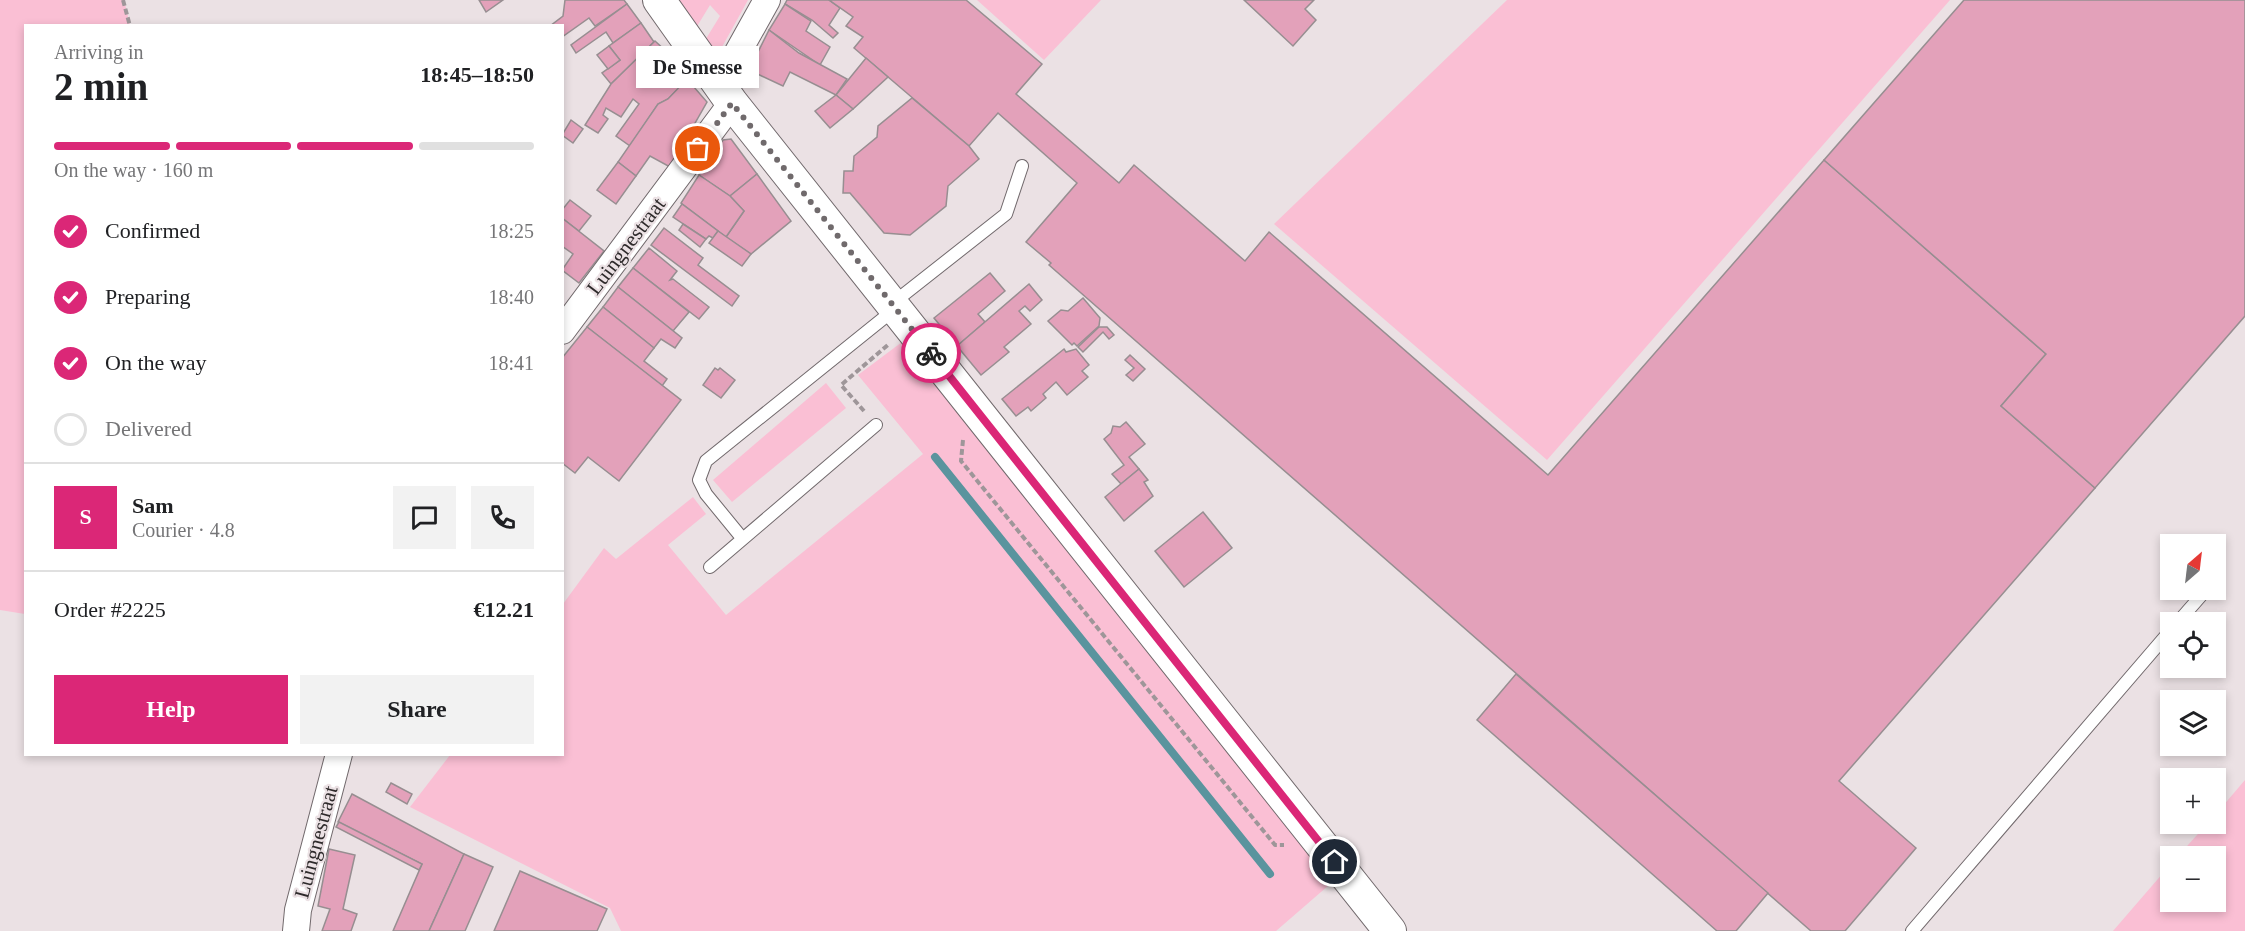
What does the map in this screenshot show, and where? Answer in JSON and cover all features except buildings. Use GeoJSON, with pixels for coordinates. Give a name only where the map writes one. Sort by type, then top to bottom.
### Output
{"type":"FeatureCollection","features":[{"type":"Feature","properties":{"kind":"street"},"geometry":{"type":"LineString","coordinates":[[659,0],[726,94],[1390,931]]}},
{"type":"Feature","properties":{"kind":"street","name":"Luingnestraat"},"geometry":{"type":"LineString","coordinates":[[564,328],[726,94],[767,0]]}},
{"type":"Feature","properties":{"kind":"street","name":"Luingnestraat"},"geometry":{"type":"LineString","coordinates":[[296,931],[298,910],[338,756]]}},
{"type":"Feature","properties":{"kind":"lane"},"geometry":{"type":"LineString","coordinates":[[742,538],[706,494],[699,480],[706,461],[899,313],[1006,214],[1022,166]]}},
{"type":"Feature","properties":{"kind":"lane"},"geometry":{"type":"LineString","coordinates":[[710,567],[876,425]]}},
{"type":"Feature","properties":{"kind":"lane"},"geometry":{"type":"LineString","coordinates":[[2187,612],[2197,600]]}},
{"type":"Feature","properties":{"kind":"lane"},"geometry":{"type":"LineString","coordinates":[[1912,931],[2160,643]]}},
{"type":"Feature","properties":{"kind":"path"},"geometry":{"type":"LineString","coordinates":[[123,0],[129,24]]}},
{"type":"Feature","properties":{"kind":"path"},"geometry":{"type":"LineString","coordinates":[[876,425],[841,385],[899,313]]}},
{"type":"Feature","properties":{"kind":"path"},"geometry":{"type":"LineString","coordinates":[[966,397],[961,461],[1275,845],[1321,844]]}},
{"type":"Feature","properties":{"kind":"shaded area"},"geometry":{"type":"Polygon","coordinates":[[[0,0],[124,0],[130,24],[24,24],[24,614],[0,610],[0,0]]]}},
{"type":"Feature","properties":{"kind":"shaded area"},"geometry":{"type":"Polygon","coordinates":[[[676,0],[748,0],[717,56],[704,42],[720,16],[710,5],[696,28],[676,0]]]}},
{"type":"Feature","properties":{"kind":"shaded area"},"geometry":{"type":"Polygon","coordinates":[[[977,0],[1101,0],[1044,60],[977,0]]]}},
{"type":"Feature","properties":{"kind":"shaded area"},"geometry":{"type":"Polygon","coordinates":[[[1507,0],[1950,0],[1547,460],[1274,224],[1507,0]]]}},
{"type":"Feature","properties":{"kind":"shaded area"},"geometry":{"type":"Polygon","coordinates":[[[902,342],[1142,646],[1336,879],[1276,931],[621,931],[610,908],[410,807],[449,756],[564,756],[564,603],[604,548],[616,559],[693,497],[706,514],[668,545],[726,615],[923,454],[858,375],[902,342]]]}},
{"type":"Feature","properties":{"kind":"shaded area"},"geometry":{"type":"Polygon","coordinates":[[[826,383],[846,408],[732,502],[713,480],[826,383]]]}},
{"type":"Feature","properties":{"kind":"shaded area"},"geometry":{"type":"Polygon","coordinates":[[[2245,780],[2245,931],[2113,931],[2160,877],[2160,912],[2226,912],[2226,846],[2187,846],[2198,834],[2226,834],[2226,802],[2245,780]]]}},
{"type":"Feature","properties":{"kind":"waterway"},"geometry":{"type":"LineString","coordinates":[[935,457],[1270,874]]}},
{"type":"Feature","properties":{"kind":"way so far"},"geometry":{"type":"LineString","coordinates":[[698,149],[732,103],[931,353]]}},
{"type":"Feature","properties":{"kind":"place","name":"De Smesse"},"geometry":{"type":"Point","coordinates":[698,149]}},
{"type":"Feature","properties":{"kind":"route"},"geometry":{"type":"LineString","coordinates":[[931,353],[1335,862]]}}]}
